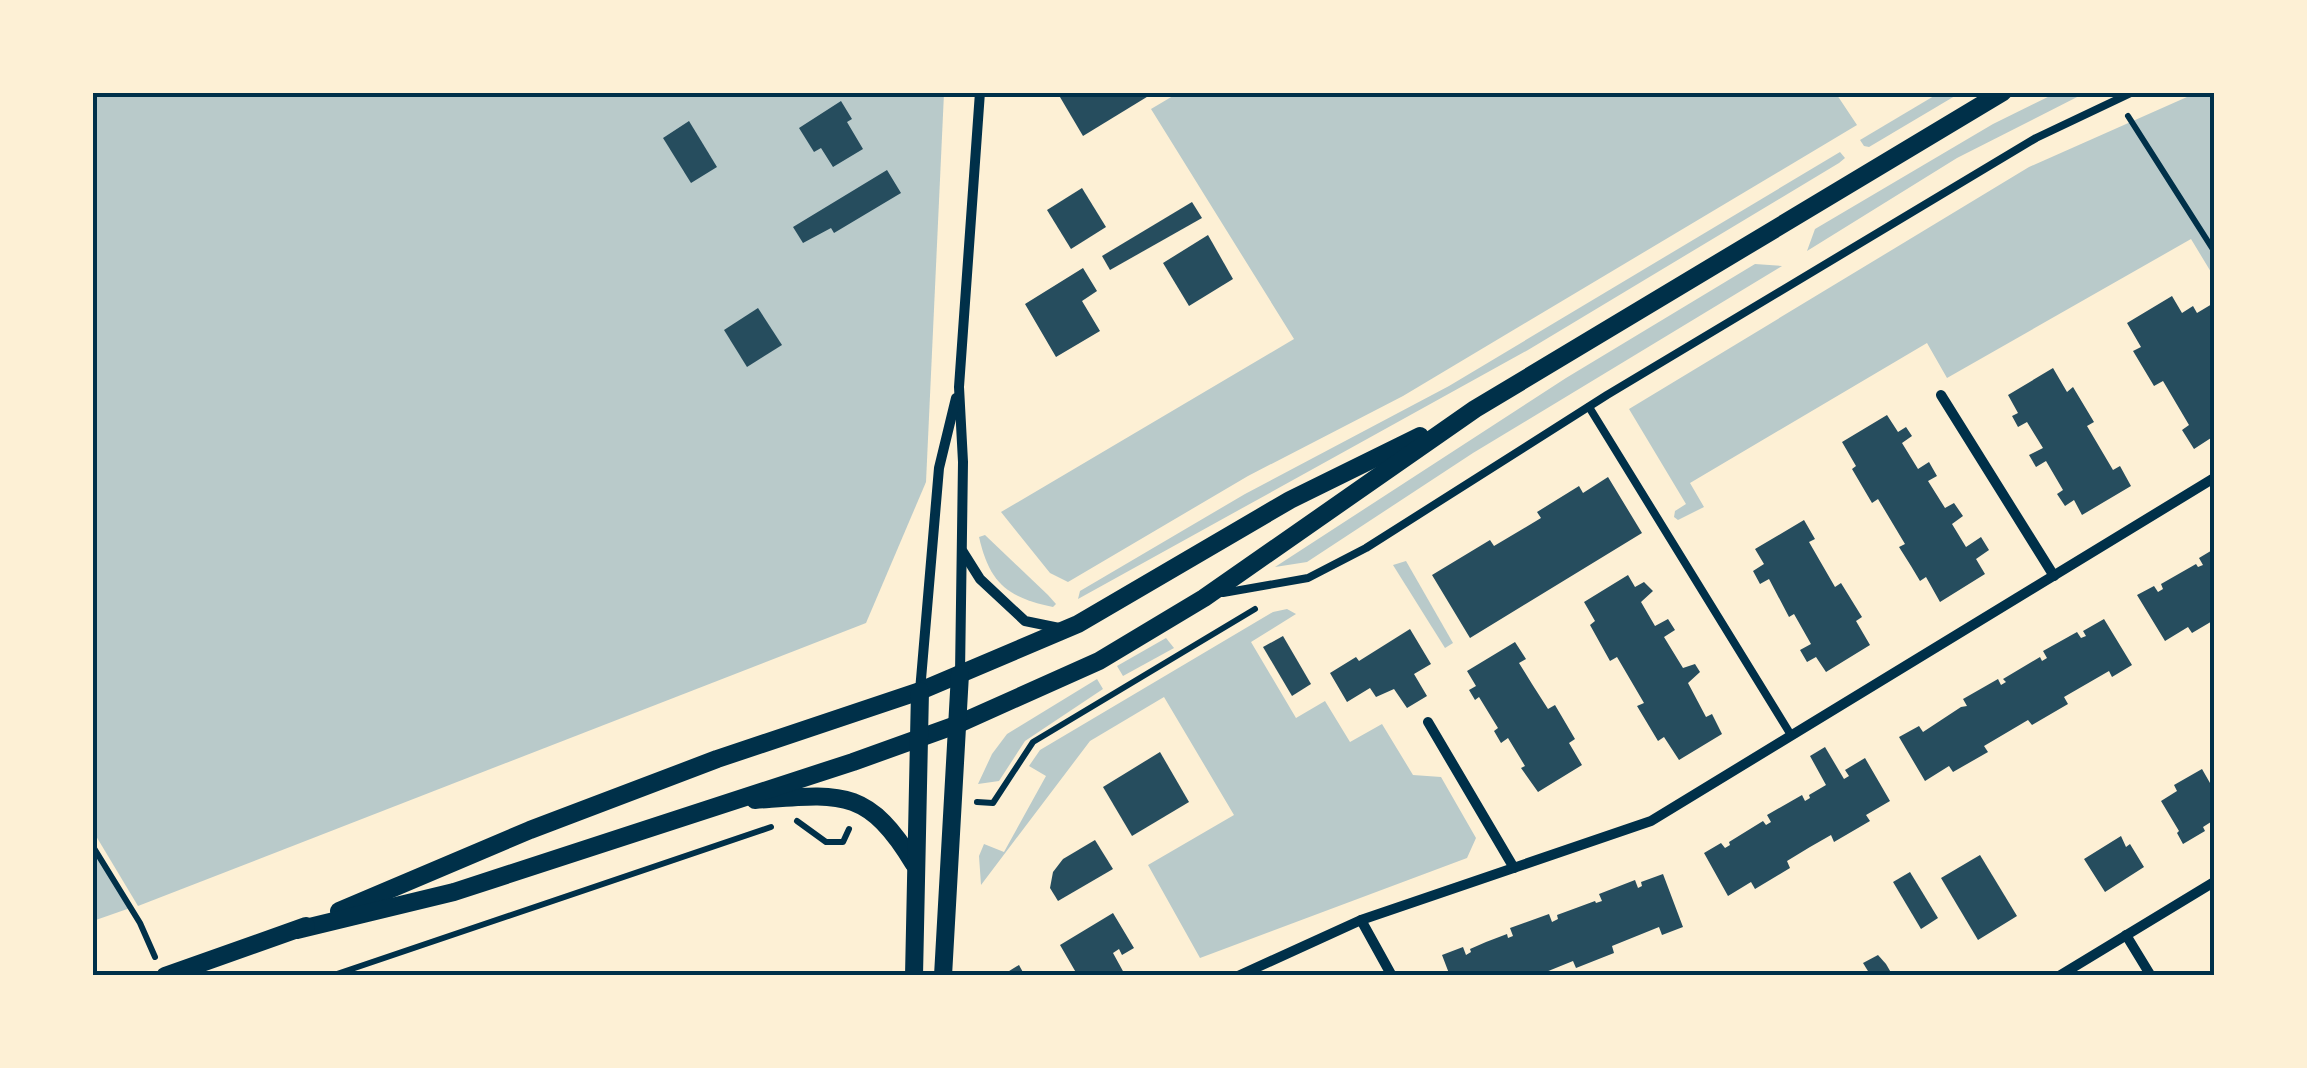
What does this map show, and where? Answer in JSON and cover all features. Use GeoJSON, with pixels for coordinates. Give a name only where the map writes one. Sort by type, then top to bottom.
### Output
{"type":"FeatureCollection","features":[{"type":"Feature","properties":{"kind":"street"},"geometry":{"type":"LineString","coordinates":[[943,976],[960,674],[963,462],[959,387],[980,92]]}},
{"type":"Feature","properties":{"kind":"street"},"geometry":{"type":"LineString","coordinates":[[297,930],[454,892],[917,739],[1098,661],[1204,598],[1475,408],[2002,92]]}},
{"type":"Feature","properties":{"kind":"street"},"geometry":{"type":"LineString","coordinates":[[914,976],[920,691],[940,468],[959,387]]}},
{"type":"Feature","properties":{"kind":"street"},"geometry":{"type":"LineString","coordinates":[[1941,395],[2054,576]]}},
{"type":"Feature","properties":{"kind":"street"},"geometry":{"type":"LineString","coordinates":[[165,976],[297,930],[548,822],[716,759],[920,691],[1065,629],[1290,500],[1475,408]]}},
{"type":"Feature","properties":{"kind":"street"},"geometry":{"type":"LineString","coordinates":[[1238,976],[1361,920],[1651,821],[2214,478]]}},
{"type":"Feature","properties":{"kind":"street"},"geometry":{"type":"LineString","coordinates":[[962,552],[980,579],[1025,621],[1065,629]]}},
{"type":"Feature","properties":{"kind":"street"},"geometry":{"type":"LineString","coordinates":[[1428,722],[1514,868]]}},
{"type":"Feature","properties":{"kind":"street"},"geometry":{"type":"LineString","coordinates":[[730,801],[830,795],[860,804],[892,826],[916,866]]}},
{"type":"Feature","properties":{"kind":"street"},"geometry":{"type":"LineString","coordinates":[[2059,976],[2214,882]]}},
{"type":"Feature","properties":{"kind":"street"},"geometry":{"type":"LineString","coordinates":[[1361,920],[1392,976]]}},
{"type":"Feature","properties":{"kind":"street"},"geometry":{"type":"LineString","coordinates":[[2126,935],[2151,976]]}},
{"type":"Feature","properties":{"kind":"lane"},"geometry":{"type":"LineString","coordinates":[[1204,598],[1308,578],[1366,548],[1588,408],[2036,138],[2132,92]]}},
{"type":"Feature","properties":{"kind":"lane"},"geometry":{"type":"LineString","coordinates":[[1588,408],[1791,736]]}},
{"type":"Feature","properties":{"kind":"path"},"geometry":{"type":"LineString","coordinates":[[2128,114],[2214,251]]}},
{"type":"Feature","properties":{"kind":"path"},"geometry":{"type":"LineString","coordinates":[[993,803],[1033,742],[1254,610]]}},
{"type":"Feature","properties":{"kind":"path"},"geometry":{"type":"LineString","coordinates":[[332,976],[785,822],[798,821],[826,842],[844,842]]}},
{"type":"Feature","properties":{"kind":"path"},"geometry":{"type":"LineString","coordinates":[[92,844],[152,950]]}},
{"type":"Feature","properties":{"kind":"shaded area"},"geometry":{"type":"Polygon","coordinates":[[[1835,92],[1857,125],[1403,396],[1248,476],[1068,582],[1050,573],[1001,512],[1294,339],[1151,109],[1178,93],[1835,92]]]}},
{"type":"Feature","properties":{"kind":"shaded area"},"geometry":{"type":"Polygon","coordinates":[[[92,93],[944,93],[926,482],[866,623],[138,906],[93,831],[92,93]]]}},
{"type":"Feature","properties":{"kind":"shaded area"},"geometry":{"type":"Polygon","coordinates":[[[1939,93],[1960,93],[1869,147],[1860,140],[1939,93]]]}},
{"type":"Feature","properties":{"kind":"shaded area"},"geometry":{"type":"Polygon","coordinates":[[[2056,93],[2085,93],[1957,158],[1807,251],[1815,229],[1993,124],[2056,93]]]}},
{"type":"Feature","properties":{"kind":"shaded area"},"geometry":{"type":"Polygon","coordinates":[[[2196,93],[2214,93],[2214,277],[2191,239],[1947,378],[1927,343],[1690,483],[1704,507],[1678,520],[1674,517],[1675,511],[1686,504],[1629,409],[2029,167],[2196,93]]]}},
{"type":"Feature","properties":{"kind":"shaded area"},"geometry":{"type":"Polygon","coordinates":[[[1840,152],[1845,158],[1839,163],[1528,350],[1078,599],[1080,591],[1245,494],[1449,386],[1840,152]]]}},
{"type":"Feature","properties":{"kind":"shaded area"},"geometry":{"type":"Polygon","coordinates":[[[1755,264],[1782,266],[1473,453],[1307,562],[1275,567],[1566,378],[1755,264]]]}},
{"type":"Feature","properties":{"kind":"shaded area"},"geometry":{"type":"Polygon","coordinates":[[[985,535],[1048,595],[1056,604],[1053,607],[1003,586],[983,553],[979,537],[985,535]]]}},
{"type":"Feature","properties":{"kind":"shaded area"},"geometry":{"type":"Polygon","coordinates":[[[1406,561],[1453,643],[1445,648],[1393,565],[1406,561]]]}},
{"type":"Feature","properties":{"kind":"shaded area"},"geometry":{"type":"Polygon","coordinates":[[[1287,609],[1296,614],[1251,642],[1296,718],[1325,701],[1350,742],[1382,724],[1413,775],[1441,777],[1476,838],[1467,858],[1200,958],[1148,865],[1234,815],[1164,697],[1090,741],[981,885],[979,856],[984,844],[1004,852],[1046,776],[1029,766],[1040,750],[1273,612],[1287,609]]]}},
{"type":"Feature","properties":{"kind":"shaded area"},"geometry":{"type":"Polygon","coordinates":[[[1166,638],[1174,648],[1123,676],[1117,666],[1166,638]]]}},
{"type":"Feature","properties":{"kind":"shaded area"},"geometry":{"type":"Polygon","coordinates":[[[1097,679],[1103,689],[1025,741],[999,781],[978,784],[1007,734],[1097,679]]]}},
{"type":"Feature","properties":{"kind":"shaded area"},"geometry":{"type":"Polygon","coordinates":[[[92,850],[133,907],[93,921],[92,921],[92,850]]]}},
{"type":"Feature","properties":{"kind":"building"},"geometry":{"type":"Polygon","coordinates":[[[1057,92],[1155,92],[1083,136],[1057,92]]]}},
{"type":"Feature","properties":{"kind":"building"},"geometry":{"type":"Polygon","coordinates":[[[841,101],[852,119],[847,122],[863,149],[833,167],[821,148],[814,152],[799,128],[841,101]]]}},
{"type":"Feature","properties":{"kind":"building"},"geometry":{"type":"Polygon","coordinates":[[[689,121],[717,167],[691,183],[663,138],[689,121]]]}},
{"type":"Feature","properties":{"kind":"building"},"geometry":{"type":"Polygon","coordinates":[[[887,170],[901,193],[834,233],[831,228],[803,243],[793,227],[887,170]]]}},
{"type":"Feature","properties":{"kind":"building"},"geometry":{"type":"Polygon","coordinates":[[[1082,188],[1106,227],[1071,249],[1047,210],[1082,188]]]}},
{"type":"Feature","properties":{"kind":"building"},"geometry":{"type":"Polygon","coordinates":[[[1192,202],[1202,218],[1110,270],[1102,256],[1192,202]]]}},
{"type":"Feature","properties":{"kind":"building"},"geometry":{"type":"Polygon","coordinates":[[[1208,235],[1233,279],[1189,306],[1163,263],[1208,235]]]}},
{"type":"Feature","properties":{"kind":"building"},"geometry":{"type":"Polygon","coordinates":[[[1083,268],[1097,291],[1082,301],[1100,331],[1056,357],[1025,304],[1083,268]]]}},
{"type":"Feature","properties":{"kind":"building"},"geometry":{"type":"Polygon","coordinates":[[[2172,296],[2182,313],[2193,306],[2197,313],[2212,304],[2214,307],[2214,436],[2194,449],[2182,430],[2189,425],[2163,381],[2154,386],[2133,351],[2141,347],[2127,323],[2172,296]]]}},
{"type":"Feature","properties":{"kind":"building"},"geometry":{"type":"Polygon","coordinates":[[[758,308],[782,345],[747,367],[724,330],[758,308]]]}},
{"type":"Feature","properties":{"kind":"building"},"geometry":{"type":"Polygon","coordinates":[[[2053,368],[2067,392],[2073,387],[2094,422],[2087,426],[2113,470],[2120,466],[2131,486],[2082,515],[2074,500],[2065,506],[2057,494],[2063,490],[2046,461],[2036,467],[2029,455],[2043,448],[2027,422],[2018,427],[2012,416],[2018,413],[2008,395],[2053,368]]]}},
{"type":"Feature","properties":{"kind":"building"},"geometry":{"type":"Polygon","coordinates":[[[1887,415],[1898,432],[1906,427],[1912,436],[1902,443],[1918,469],[1929,462],[1937,476],[1928,481],[1945,508],[1954,503],[1963,516],[1952,524],[1966,547],[1981,537],[1989,550],[1976,559],[1985,574],[1940,602],[1926,577],[1920,581],[1899,547],[1905,544],[1878,499],[1872,503],[1842,442],[1887,415]]]}},
{"type":"Feature","properties":{"kind":"building"},"geometry":{"type":"Polygon","coordinates":[[[1608,477],[1642,533],[1470,638],[1432,575],[1490,540],[1494,546],[1541,518],[1537,512],[1579,486],[1583,493],[1608,477]]]}},
{"type":"Feature","properties":{"kind":"building"},"geometry":{"type":"Polygon","coordinates":[[[1804,520],[1815,539],[1809,542],[1835,587],[1841,583],[1862,617],[1856,621],[1870,645],[1826,672],[1816,657],[1807,662],[1800,650],[1811,644],[1794,614],[1789,617],[1769,579],[1760,584],[1753,571],[1764,564],[1755,549],[1804,520]]]}},
{"type":"Feature","properties":{"kind":"building"},"geometry":{"type":"Polygon","coordinates":[[[2214,549],[2214,620],[2192,633],[2188,627],[2165,641],[2137,595],[2154,586],[2158,592],[2163,589],[2161,584],[2196,564],[2203,565],[2199,558],[2214,549]]]}},
{"type":"Feature","properties":{"kind":"building"},"geometry":{"type":"Polygon","coordinates":[[[1628,575],[1635,587],[1644,582],[1653,591],[1641,602],[1655,626],[1668,619],[1675,630],[1664,637],[1683,668],[1695,664],[1700,672],[1688,683],[1706,717],[1712,714],[1722,734],[1679,760],[1664,737],[1658,741],[1637,706],[1644,703],[1617,657],[1610,661],[1590,625],[1595,621],[1584,602],[1628,575]]]}},
{"type":"Feature","properties":{"kind":"building"},"geometry":{"type":"Polygon","coordinates":[[[2104,619],[2132,665],[2112,677],[2109,671],[2064,697],[2068,704],[2032,725],[2028,720],[1984,746],[1988,752],[1953,772],[1949,766],[1925,781],[1899,737],[1919,726],[1923,732],[1967,706],[1963,699],[1998,679],[2001,685],[2006,682],[2003,679],[2040,657],[2042,661],[2047,658],[2043,651],[2077,632],[2081,638],[2086,636],[2083,631],[2104,619]]]}},
{"type":"Feature","properties":{"kind":"building"},"geometry":{"type":"Polygon","coordinates":[[[1410,629],[1431,664],[1414,674],[1427,696],[1407,708],[1394,689],[1376,697],[1370,688],[1347,702],[1330,673],[1356,657],[1359,661],[1410,629]]]}},
{"type":"Feature","properties":{"kind":"building"},"geometry":{"type":"Polygon","coordinates":[[[1283,636],[1311,684],[1292,696],[1263,647],[1283,636]]]}},
{"type":"Feature","properties":{"kind":"building"},"geometry":{"type":"Polygon","coordinates":[[[1515,642],[1526,659],[1519,663],[1548,709],[1555,705],[1575,739],[1569,743],[1582,765],[1538,792],[1521,768],[1525,766],[1508,738],[1501,743],[1494,731],[1498,728],[1479,697],[1475,700],[1469,690],[1476,686],[1467,671],[1515,642]]]}},
{"type":"Feature","properties":{"kind":"building"},"geometry":{"type":"Polygon","coordinates":[[[1825,747],[1844,779],[1849,776],[1845,770],[1865,758],[1890,801],[1866,815],[1870,821],[1834,842],[1831,835],[1787,861],[1790,868],[1755,889],[1751,882],[1728,896],[1704,853],[1721,843],[1725,848],[1763,821],[1766,825],[1771,822],[1767,815],[1802,795],[1805,801],[1826,785],[1810,756],[1825,747]]]}},
{"type":"Feature","properties":{"kind":"building"},"geometry":{"type":"Polygon","coordinates":[[[1160,752],[1189,802],[1132,836],[1103,787],[1160,752]]]}},
{"type":"Feature","properties":{"kind":"building"},"geometry":{"type":"Polygon","coordinates":[[[2202,769],[2214,790],[2214,820],[2203,827],[2205,831],[2183,844],[2161,801],[2177,791],[2174,785],[2202,769]]]}},
{"type":"Feature","properties":{"kind":"building"},"geometry":{"type":"Polygon","coordinates":[[[2121,836],[2144,867],[2105,892],[2084,859],[2121,836]]]}},
{"type":"Feature","properties":{"kind":"building"},"geometry":{"type":"Polygon","coordinates":[[[1095,840],[1113,869],[1058,901],[1050,888],[1053,872],[1063,859],[1095,840]]]}},
{"type":"Feature","properties":{"kind":"building"},"geometry":{"type":"Polygon","coordinates":[[[1980,855],[2017,916],[1978,940],[1941,878],[1980,855]]]}},
{"type":"Feature","properties":{"kind":"building"},"geometry":{"type":"Polygon","coordinates":[[[1910,872],[1938,918],[1921,929],[1893,882],[1910,872]]]}},
{"type":"Feature","properties":{"kind":"building"},"geometry":{"type":"Polygon","coordinates":[[[1663,874],[1683,927],[1662,935],[1659,927],[1612,946],[1614,953],[1576,968],[1573,961],[1536,976],[1450,976],[1442,955],[1463,947],[1466,955],[1486,942],[1507,934],[1508,938],[1513,936],[1510,928],[1549,914],[1552,922],[1558,919],[1557,915],[1602,901],[1599,894],[1635,880],[1638,888],[1641,882],[1663,874]]]}},
{"type":"Feature","properties":{"kind":"building"},"geometry":{"type":"Polygon","coordinates":[[[1113,913],[1134,948],[1122,955],[1119,949],[1113,953],[1124,973],[1078,976],[1060,945],[1113,913]]]}},
{"type":"Feature","properties":{"kind":"building"},"geometry":{"type":"Polygon","coordinates":[[[1878,955],[1893,976],[1871,976],[1863,963],[1878,955]]]}},
{"type":"Feature","properties":{"kind":"building"},"geometry":{"type":"Polygon","coordinates":[[[1019,965],[1025,976],[1001,976],[1019,965]]]}}]}
